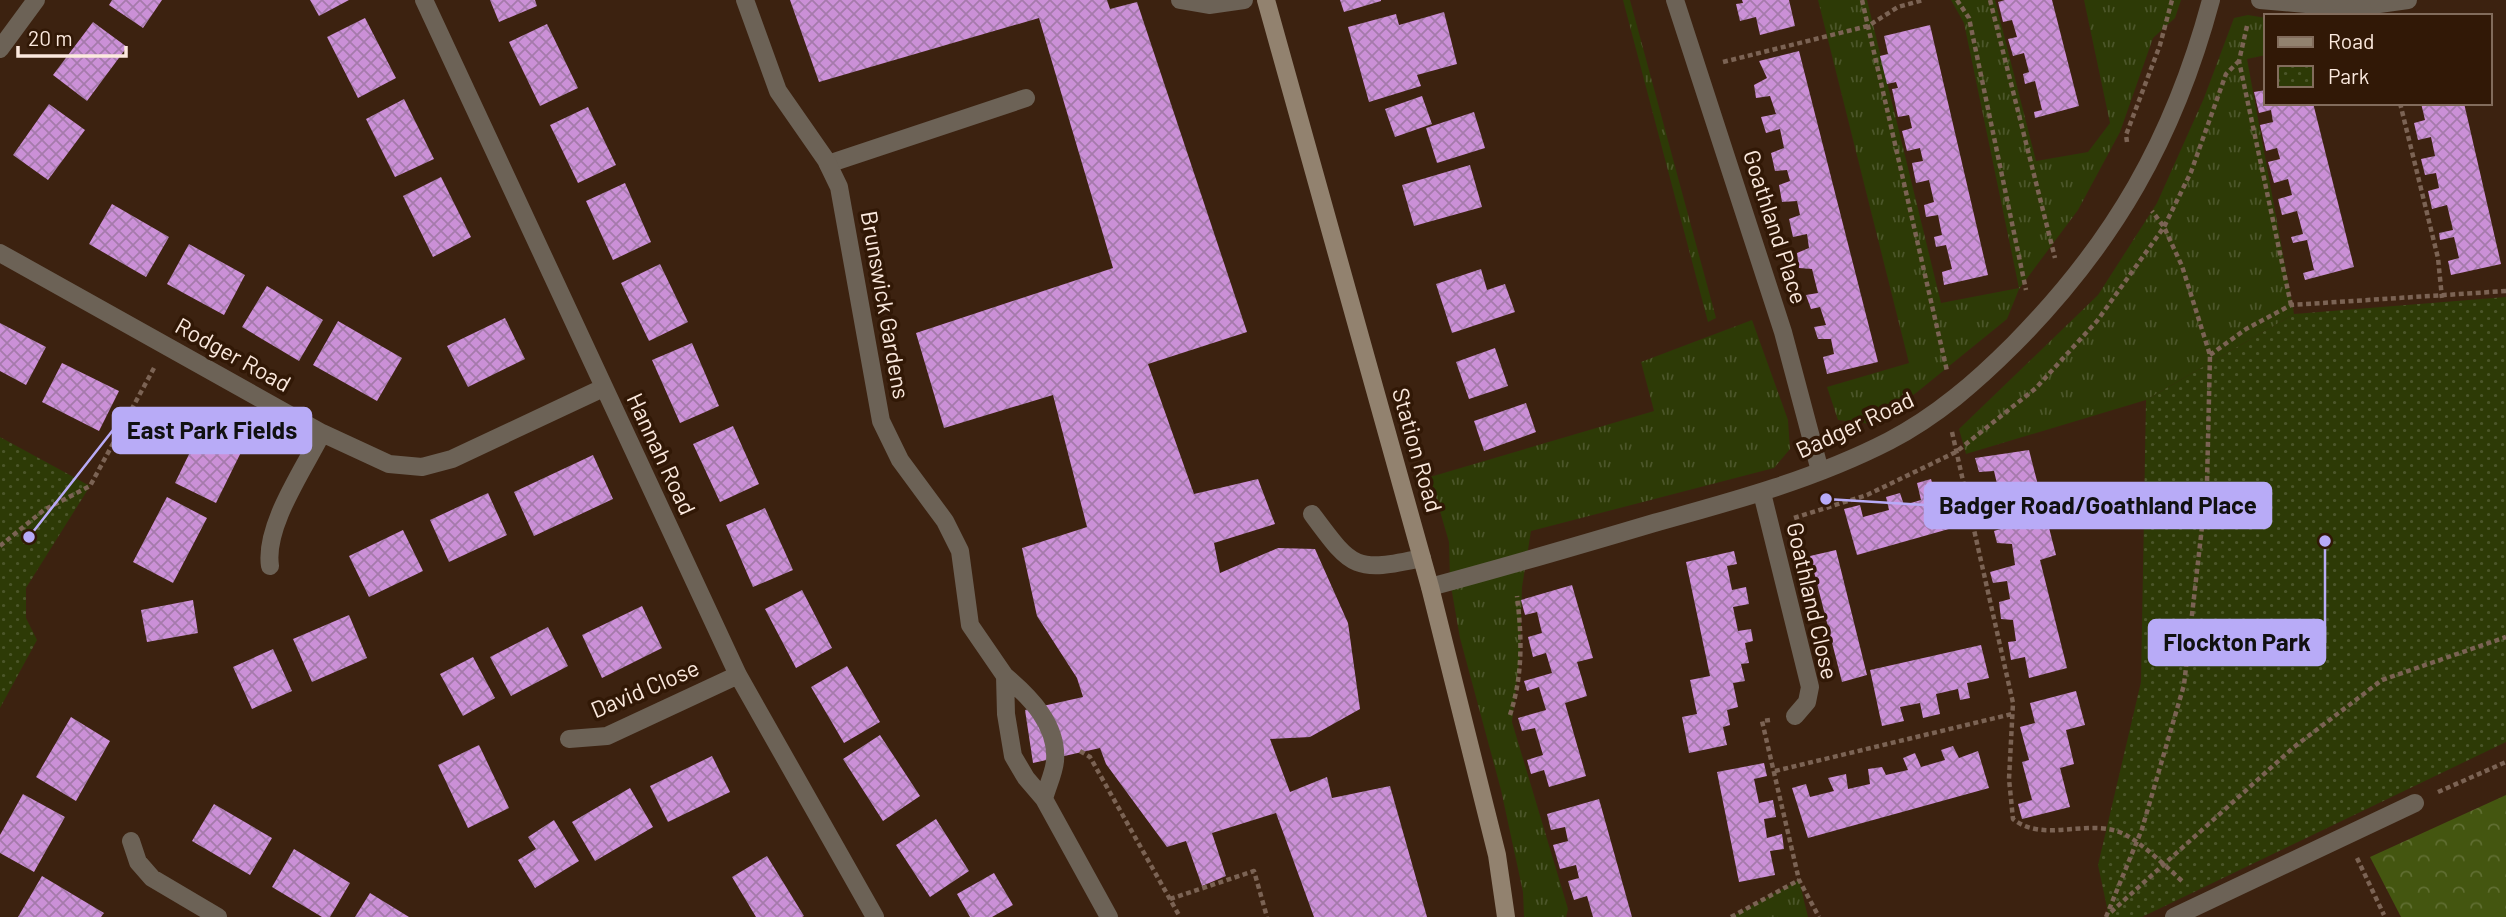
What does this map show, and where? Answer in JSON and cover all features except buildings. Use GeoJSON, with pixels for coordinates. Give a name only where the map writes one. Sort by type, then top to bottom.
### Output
{"type":"FeatureCollection","features":[{"type":"Feature","properties":{"kind":"main road","name":"Station Road"},"geometry":{"type":"LineString","coordinates":[[1266,0],[1430,587],[1497,855],[1506,917]]}},
{"type":"Feature","properties":{"kind":"street"},"geometry":{"type":"LineString","coordinates":[[0,49],[36,0]]}},
{"type":"Feature","properties":{"kind":"street","name":"Hannah Road"},"geometry":{"type":"LineString","coordinates":[[424,0],[737,675],[875,917]]}},
{"type":"Feature","properties":{"kind":"street","name":"Brunswick Gardens"},"geometry":{"type":"LineString","coordinates":[[745,0],[778,91],[828,164],[839,187],[881,421],[900,460],[945,521],[960,551],[970,625],[1005,676],[1031,698],[1049,732]]}},
{"type":"Feature","properties":{"kind":"street"},"geometry":{"type":"LineString","coordinates":[[1180,0],[1209,5],[1244,0]]}},
{"type":"Feature","properties":{"kind":"street","name":"Goathland Place"},"geometry":{"type":"LineString","coordinates":[[1675,0],[1783,332],[1820,471]]}},
{"type":"Feature","properties":{"kind":"street"},"geometry":{"type":"LineString","coordinates":[[2260,0],[2350,8],[2408,0]]}},
{"type":"Feature","properties":{"kind":"street","name":"Badger Road"},"geometry":{"type":"LineString","coordinates":[[1430,587],[1762,493],[1888,441],[1950,403],[2033,324],[2104,241],[2135,190],[2165,132],[2195,60],[2209,8]]}},
{"type":"Feature","properties":{"kind":"street"},"geometry":{"type":"LineString","coordinates":[[828,164],[1026,98]]}},
{"type":"Feature","properties":{"kind":"street","name":"Rodger Road"},"geometry":{"type":"LineString","coordinates":[[0,253],[322,433],[389,464],[422,467],[452,459],[603,388]]}},
{"type":"Feature","properties":{"kind":"street"},"geometry":{"type":"LineString","coordinates":[[270,566],[268,552],[272,532],[322,433]]}},
{"type":"Feature","properties":{"kind":"street","name":"Goathland Close"},"geometry":{"type":"LineString","coordinates":[[1762,493],[1810,687],[1807,702],[1795,716]]}},
{"type":"Feature","properties":{"kind":"street"},"geometry":{"type":"LineString","coordinates":[[1312,514],[1342,555],[1362,564],[1383,567],[1422,558]]}},
{"type":"Feature","properties":{"kind":"street","name":"David Close"},"geometry":{"type":"LineString","coordinates":[[569,739],[607,736],[737,675]]}},
{"type":"Feature","properties":{"kind":"street"},"geometry":{"type":"LineString","coordinates":[[1005,676],[1006,714],[1013,756],[1026,778],[1044,799],[1109,917]]}},
{"type":"Feature","properties":{"kind":"street"},"geometry":{"type":"LineString","coordinates":[[1044,799],[1055,760],[1049,732]]}},
{"type":"Feature","properties":{"kind":"street"},"geometry":{"type":"LineString","coordinates":[[2174,917],[2415,803]]}},
{"type":"Feature","properties":{"kind":"street"},"geometry":{"type":"LineString","coordinates":[[131,841],[138,862],[152,878],[218,917]]}},
{"type":"Feature","properties":{"kind":"path"},"geometry":{"type":"LineString","coordinates":[[1862,0],[2013,703],[2009,779],[2013,819],[2024,828],[2097,827],[2125,835],[2206,901]]}},
{"type":"Feature","properties":{"kind":"path"},"geometry":{"type":"LineString","coordinates":[[1698,68],[1868,26],[1898,7],[1923,0]]}},
{"type":"Feature","properties":{"kind":"path"},"geometry":{"type":"LineString","coordinates":[[1957,0],[1969,18],[2033,324]]}},
{"type":"Feature","properties":{"kind":"path"},"geometry":{"type":"LineString","coordinates":[[1990,0],[2063,290]]}},
{"type":"Feature","properties":{"kind":"path"},"geometry":{"type":"LineString","coordinates":[[2107,916],[2136,845],[2184,685],[2207,483],[2210,355],[2182,266],[2164,227],[2135,190],[2126,135],[2160,45],[2172,0]]}},
{"type":"Feature","properties":{"kind":"path"},"geometry":{"type":"LineString","coordinates":[[2209,8],[2256,28]]}},
{"type":"Feature","properties":{"kind":"path"},"geometry":{"type":"LineString","coordinates":[[2247,26],[2239,61],[2291,305]]}},
{"type":"Feature","properties":{"kind":"path"},"geometry":{"type":"LineString","coordinates":[[2400,105],[2438,258],[2442,298]]}},
{"type":"Feature","properties":{"kind":"path"},"geometry":{"type":"LineString","coordinates":[[2210,355],[2246,329],[2291,305],[2442,298],[2506,291]]}},
{"type":"Feature","properties":{"kind":"path"},"geometry":{"type":"LineString","coordinates":[[0,547],[44,510],[90,486],[166,346]]}},
{"type":"Feature","properties":{"kind":"path"},"geometry":{"type":"LineString","coordinates":[[1791,519],[1829,507]]}},
{"type":"Feature","properties":{"kind":"path"},"geometry":{"type":"LineString","coordinates":[[1510,715],[1521,670],[1521,630],[1517,596]]}},
{"type":"Feature","properties":{"kind":"path"},"geometry":{"type":"LineString","coordinates":[[2107,916],[2294,747],[2382,680],[2506,637]]}},
{"type":"Feature","properties":{"kind":"path"},"geometry":{"type":"LineString","coordinates":[[1775,771],[2012,715]]}},
{"type":"Feature","properties":{"kind":"path"},"geometry":{"type":"LineString","coordinates":[[1795,716],[1762,722],[1799,880],[1819,917]]}},
{"type":"Feature","properties":{"kind":"path"},"geometry":{"type":"LineString","coordinates":[[1049,732],[1090,757],[1180,917]]}},
{"type":"Feature","properties":{"kind":"path"},"geometry":{"type":"LineString","coordinates":[[2415,803],[2506,762]]}},
{"type":"Feature","properties":{"kind":"path"},"geometry":{"type":"LineString","coordinates":[[2346,835],[2384,915]]}},
{"type":"Feature","properties":{"kind":"path"},"geometry":{"type":"LineString","coordinates":[[1170,899],[1254,871],[1267,917]]}},
{"type":"Feature","properties":{"kind":"path"},"geometry":{"type":"LineString","coordinates":[[1731,917],[1799,880]]}},
{"type":"Feature","properties":{"kind":"green space"},"geometry":{"type":"Polygon","coordinates":[[[1623,0],[1630,0],[1716,318],[1708,322],[1623,0]]]}},
{"type":"Feature","properties":{"kind":"green space"},"geometry":{"type":"Polygon","coordinates":[[[1818,0],[1867,0],[1941,303],[2019,288],[1964,23],[1951,0],[1995,0],[2036,161],[2088,152],[2110,123],[2084,0],[2181,0],[2175,18],[2153,38],[2120,132],[2078,210],[2019,289],[2007,319],[1916,393],[1871,424],[1838,420],[1827,387],[1909,363],[1818,0]]]}},
{"type":"Feature","properties":{"kind":"green space"},"geometry":{"type":"Polygon","coordinates":[[[2248,15],[2264,18],[2264,55],[2247,59],[2294,314],[2146,400],[1966,454],[1959,429],[2098,295],[2157,203],[2204,98],[2234,18],[2248,15]]]}},
{"type":"Feature","properties":{"kind":"green space"},"geometry":{"type":"Polygon","coordinates":[[[2506,297],[2506,742],[2142,917],[2109,917],[2098,865],[2141,682],[2146,400],[2294,314],[2506,297]]]}},
{"type":"Feature","properties":{"kind":"green space"},"geometry":{"type":"Polygon","coordinates":[[[1752,320],[1788,420],[1790,449],[1774,468],[1531,531],[1522,587],[1520,655],[1512,722],[1568,909],[1566,917],[1524,917],[1523,892],[1501,790],[1460,638],[1450,581],[1449,542],[1430,477],[1654,411],[1641,362],[1752,320]]]}},
{"type":"Feature","properties":{"kind":"green space"},"geometry":{"type":"Polygon","coordinates":[[[0,437],[90,486],[26,588],[26,618],[37,640],[0,708],[0,437]]]}},
{"type":"Feature","properties":{"kind":"green space"},"geometry":{"type":"Polygon","coordinates":[[[2506,795],[2506,917],[2401,917],[2370,857],[2506,795]]]}},
{"type":"Feature","properties":{"kind":"green space"},"geometry":{"type":"Polygon","coordinates":[[[1799,880],[1808,917],[1731,917],[1799,880]]]}},
{"type":"Feature","properties":{"kind":"place","name":"Badger Road/Goathland Place"},"geometry":{"type":"Point","coordinates":[1826,499]}},
{"type":"Feature","properties":{"kind":"place","name":"East Park Fields"},"geometry":{"type":"Point","coordinates":[29,537]}},
{"type":"Feature","properties":{"kind":"place","name":"Flockton Park"},"geometry":{"type":"Point","coordinates":[2325,541]}}]}
